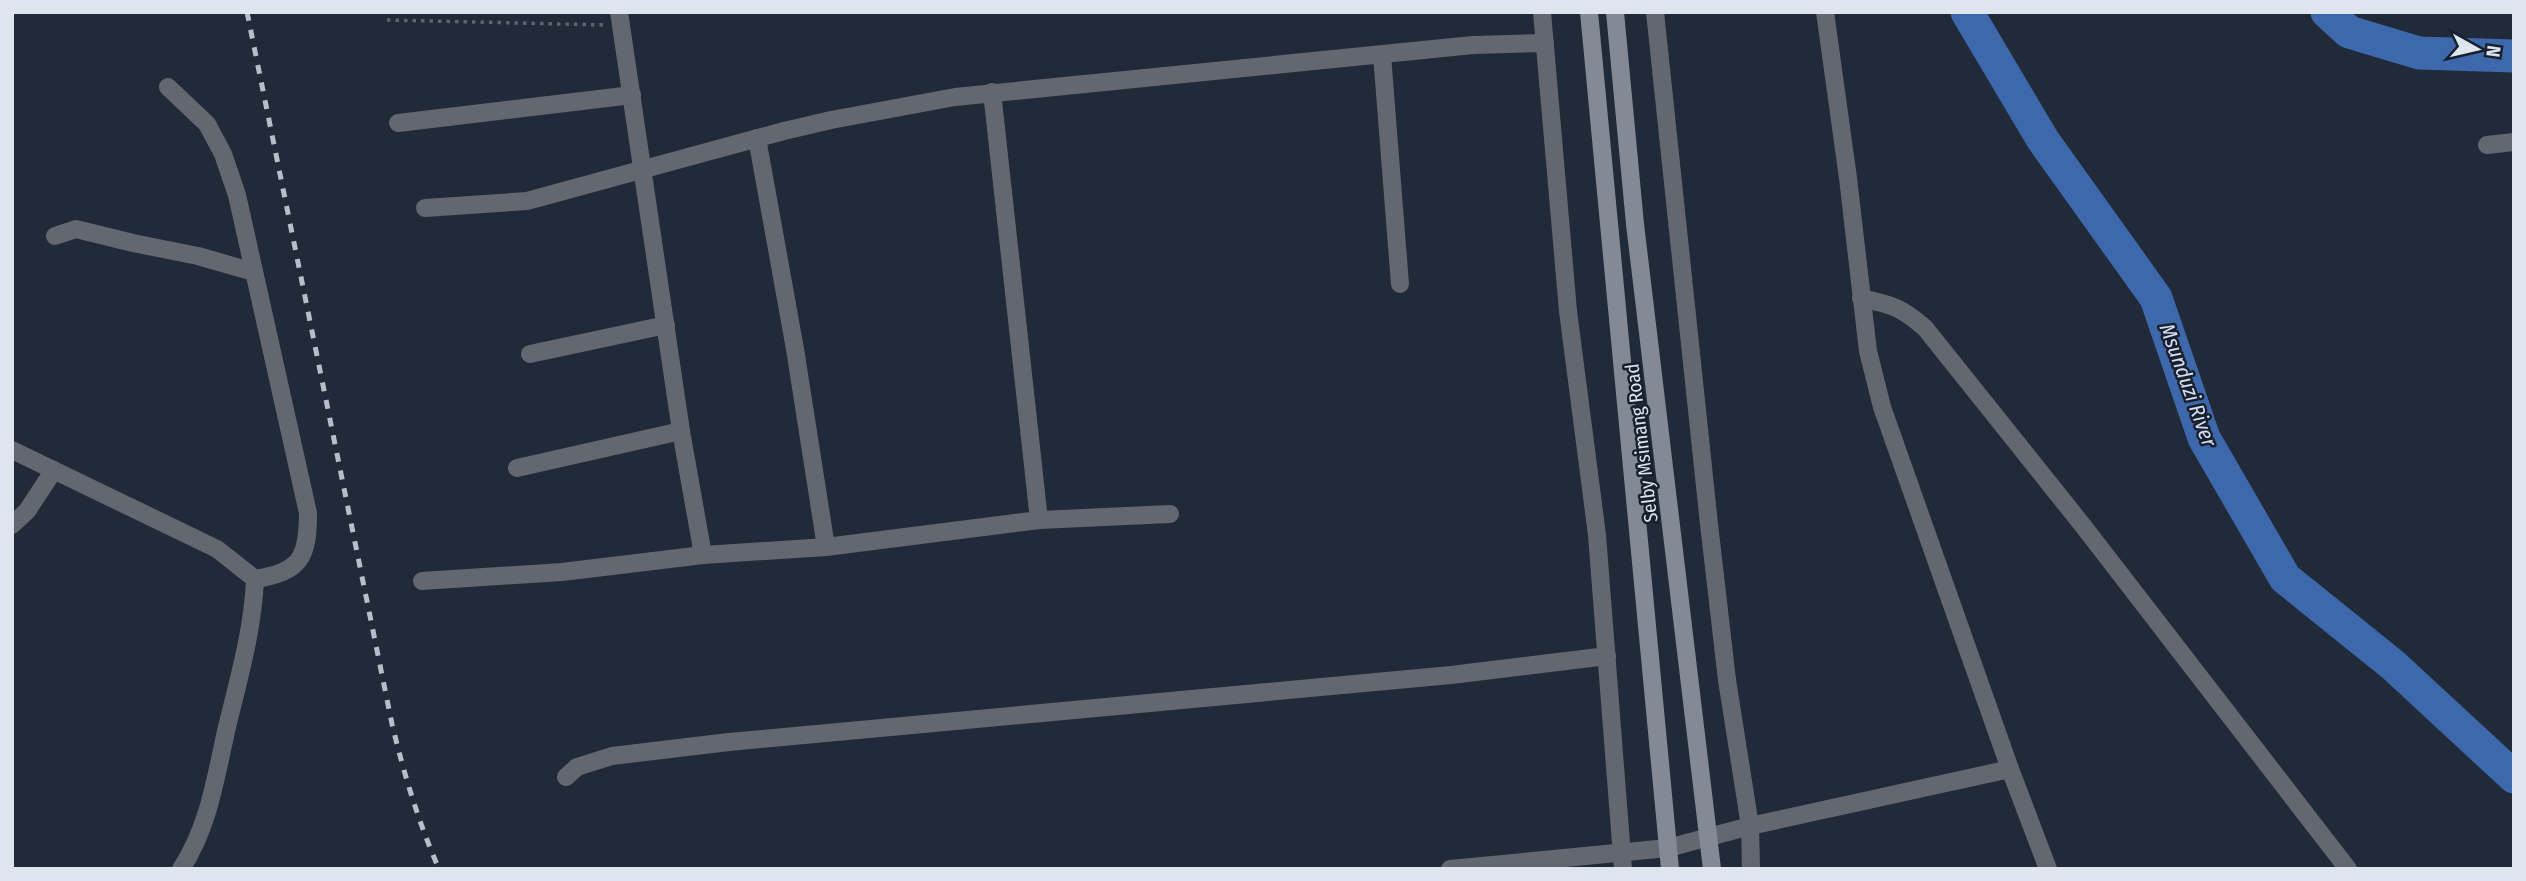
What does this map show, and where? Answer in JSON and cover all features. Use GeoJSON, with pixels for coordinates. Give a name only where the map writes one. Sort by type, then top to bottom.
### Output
{"type":"FeatureCollection","features":[{"type":"Feature","properties":{"kind":"main road","name":"Selby Msimang Road"},"geometry":{"type":"LineString","coordinates":[[1589,12],[1670,869]]}},
{"type":"Feature","properties":{"kind":"main road","name":"Selby Msimang Road"},"geometry":{"type":"LineString","coordinates":[[1615,12],[1635,224],[1712,869]]}},
{"type":"Feature","properties":{"kind":"street"},"geometry":{"type":"LineString","coordinates":[[1542,12],[1568,311],[1597,535],[1622,861]]}},
{"type":"Feature","properties":{"kind":"street"},"geometry":{"type":"LineString","coordinates":[[1655,12],[1727,680],[1750,826],[1751,869]]}},
{"type":"Feature","properties":{"kind":"street"},"geometry":{"type":"LineString","coordinates":[[1825,12],[1868,351],[1882,407],[2048,869]]}},
{"type":"Feature","properties":{"kind":"street"},"geometry":{"type":"LineString","coordinates":[[620,19],[681,431],[704,555]]}},
{"type":"Feature","properties":{"kind":"street"},"geometry":{"type":"LineString","coordinates":[[425,208],[511,204],[831,120],[955,97],[1473,45],[1545,43]]}},
{"type":"Feature","properties":{"kind":"street"},"geometry":{"type":"LineString","coordinates":[[1382,55],[1400,284]]}},
{"type":"Feature","properties":{"kind":"street"},"geometry":{"type":"LineString","coordinates":[[12,450],[217,549],[256,579],[289,572],[306,547],[309,513],[237,195],[223,154],[207,124],[168,87]]}},
{"type":"Feature","properties":{"kind":"street"},"geometry":{"type":"LineString","coordinates":[[992,92],[1039,520]]}},
{"type":"Feature","properties":{"kind":"street"},"geometry":{"type":"LineString","coordinates":[[398,123],[632,94]]}},
{"type":"Feature","properties":{"kind":"street"},"geometry":{"type":"LineString","coordinates":[[757,138],[795,349],[826,547]]}},
{"type":"Feature","properties":{"kind":"street"},"geometry":{"type":"LineString","coordinates":[[2487,145],[2514,142]]}},
{"type":"Feature","properties":{"kind":"street"},"geometry":{"type":"LineString","coordinates":[[55,236],[76,229],[198,256],[254,272]]}},
{"type":"Feature","properties":{"kind":"street"},"geometry":{"type":"LineString","coordinates":[[1861,298],[1899,308],[1925,328],[2084,527],[2347,869]]}},
{"type":"Feature","properties":{"kind":"street"},"geometry":{"type":"LineString","coordinates":[[530,354],[666,325]]}},
{"type":"Feature","properties":{"kind":"street"},"geometry":{"type":"LineString","coordinates":[[517,468],[681,431]]}},
{"type":"Feature","properties":{"kind":"street"},"geometry":{"type":"LineString","coordinates":[[12,525],[27,511],[54,470]]}},
{"type":"Feature","properties":{"kind":"street"},"geometry":{"type":"LineString","coordinates":[[422,581],[562,572],[704,555],[826,547],[1039,520],[1170,514]]}},
{"type":"Feature","properties":{"kind":"street"},"geometry":{"type":"LineString","coordinates":[[181,869],[200,834],[208,806],[246,648],[256,579]]}},
{"type":"Feature","properties":{"kind":"street"},"geometry":{"type":"LineString","coordinates":[[566,777],[577,767],[612,755],[1451,674],[1608,656]]}},
{"type":"Feature","properties":{"kind":"street"},"geometry":{"type":"LineString","coordinates":[[1450,869],[1622,861],[1750,826],[2010,769]]}},
{"type":"Feature","properties":{"kind":"path"},"geometry":{"type":"LineString","coordinates":[[387,20],[620,19]]}},
{"type":"Feature","properties":{"kind":"waterway","name":"Msunduzi River"},"geometry":{"type":"LineString","coordinates":[[1967,12],[2043,140],[2156,298],[2204,438],[2285,578],[2393,665],[2514,777]]}},
{"type":"Feature","properties":{"kind":"waterway","name":"Msunduzi River"},"geometry":{"type":"LineString","coordinates":[[2327,12],[2349,32],[2419,53],[2514,56]]}},
{"type":"Feature","properties":{"kind":"railway"},"geometry":{"type":"LineString","coordinates":[[247,12],[392,724],[412,797],[439,869]]}}]}
